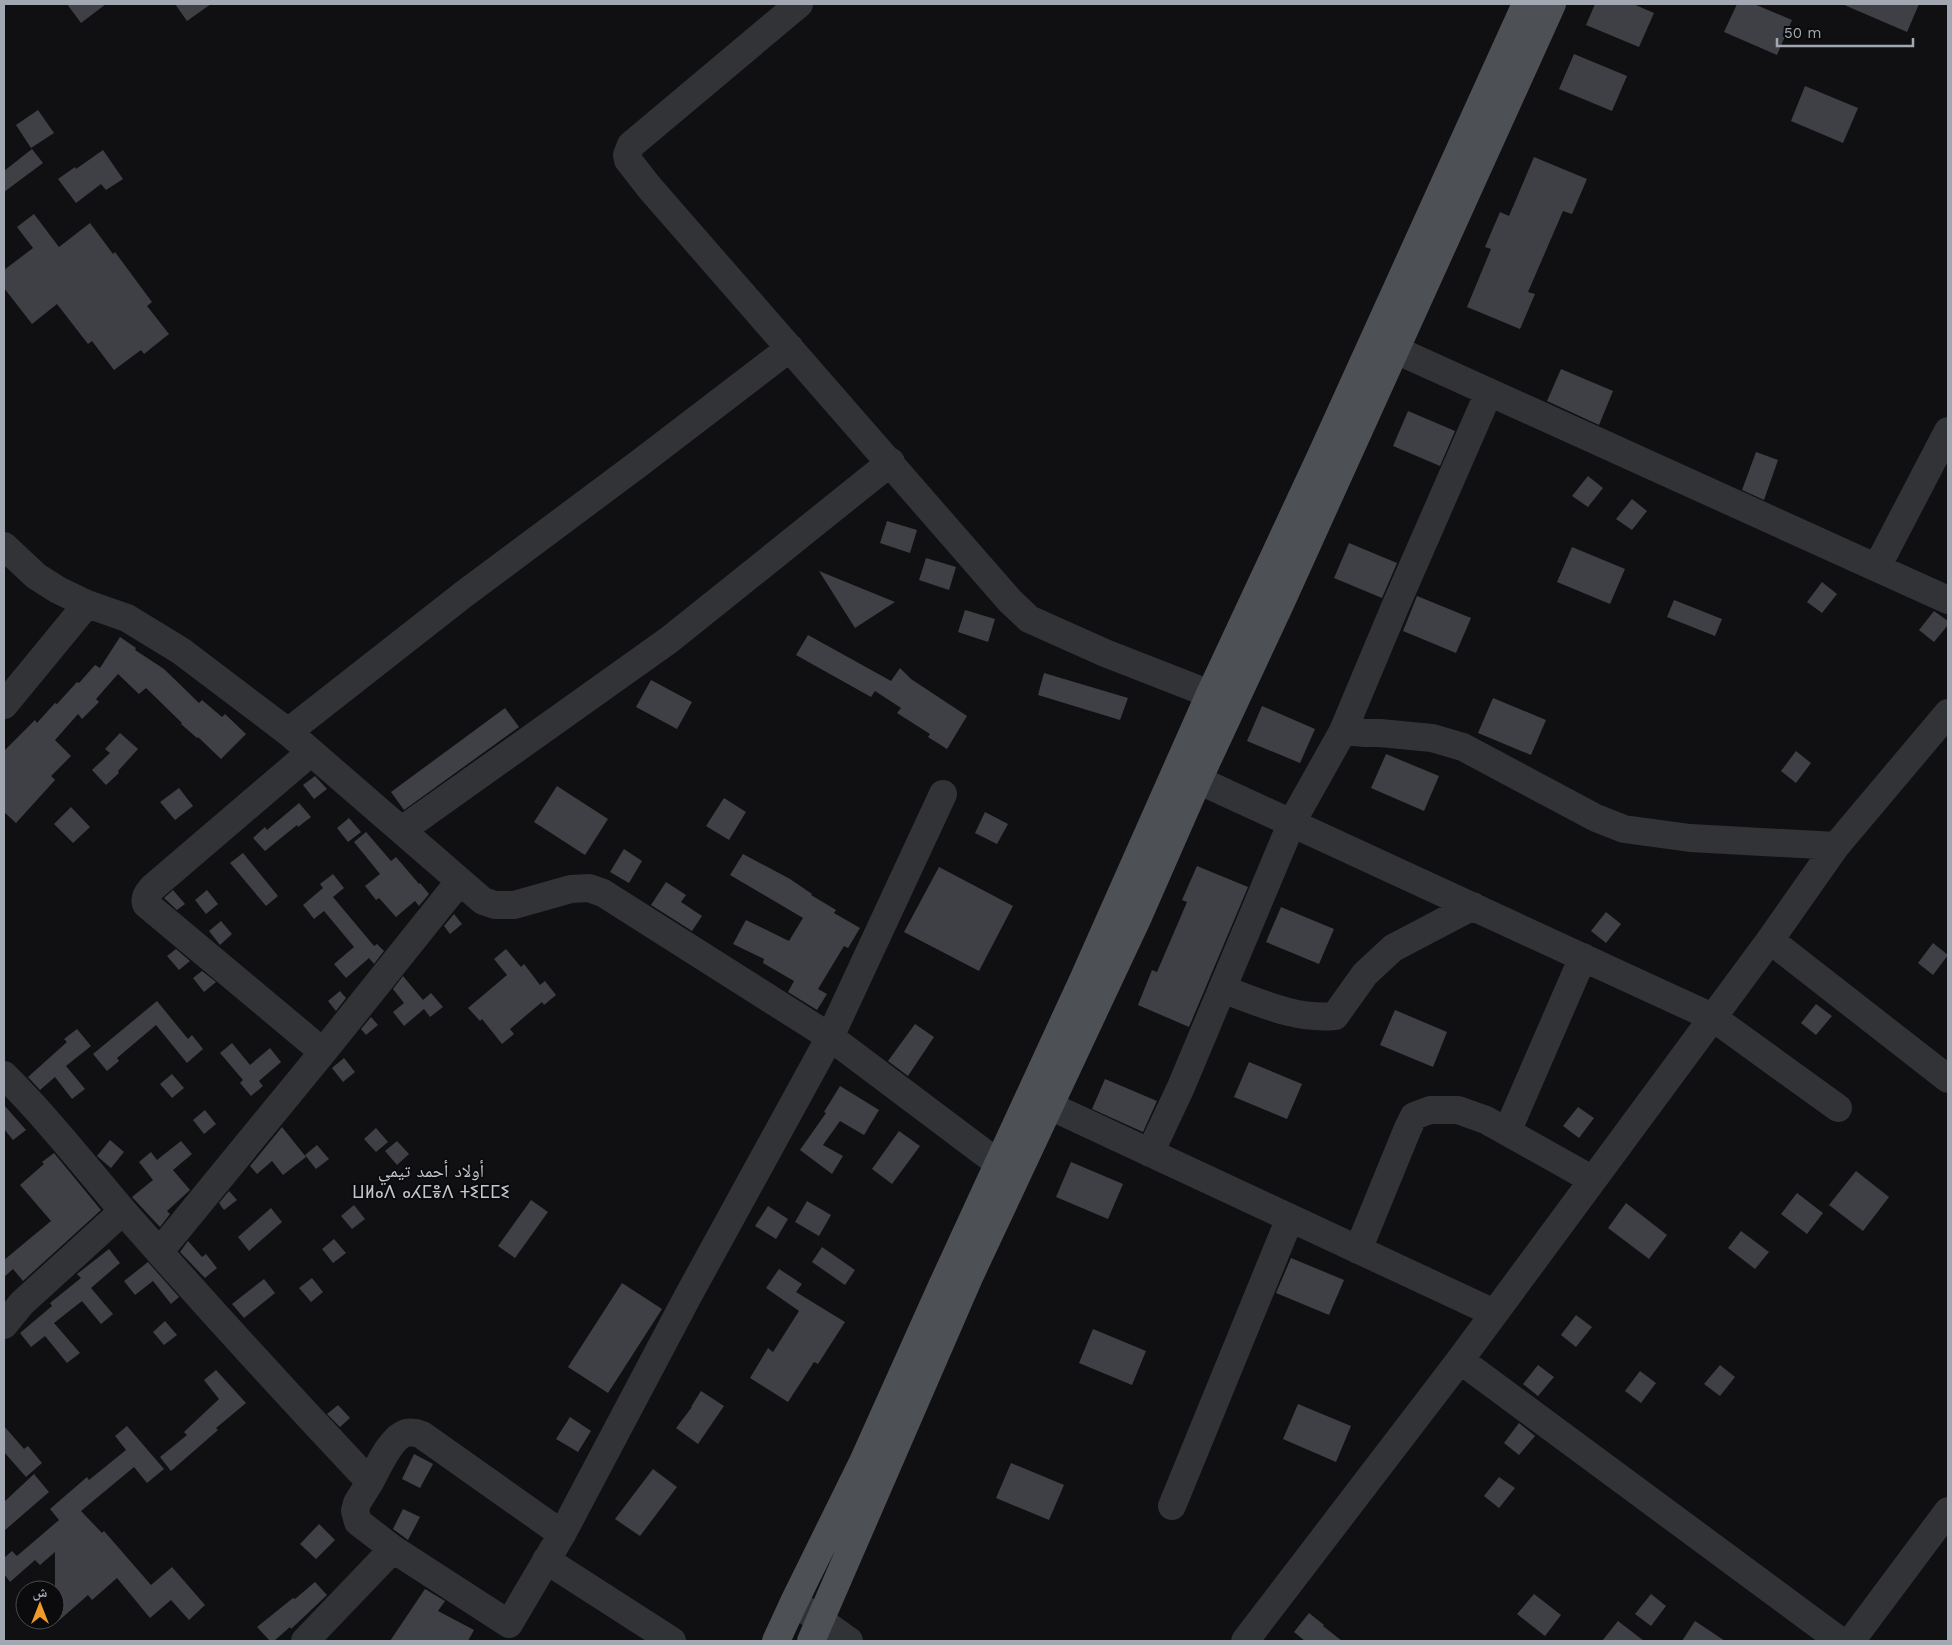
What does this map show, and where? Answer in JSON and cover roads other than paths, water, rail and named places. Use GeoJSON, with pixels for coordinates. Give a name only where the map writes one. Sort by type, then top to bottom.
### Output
{"type":"FeatureCollection","features":[{"type":"Feature","properties":{"kind":"main road"},"geometry":{"type":"LineString","coordinates":[[815,1631],[970,1275],[1008,1169],[1210,694],[1321,456],[1526,4]]}},
{"type":"Feature","properties":{"kind":"main road"},"geometry":{"type":"LineString","coordinates":[[776,1641],[863,1462],[942,1286],[1008,1169],[1050,1106],[1137,919],[1198,780],[1396,350],[1552,4]]}},
{"type":"Feature","properties":{"kind":"street"},"geometry":{"type":"LineString","coordinates":[[799,4],[631,145],[627,155],[628,160],[649,187],[891,462],[1010,601],[1029,619],[1105,653],[1210,694]]}},
{"type":"Feature","properties":{"kind":"street"},"geometry":{"type":"LineString","coordinates":[[288,732],[464,594],[790,348]]}},
{"type":"Feature","properties":{"kind":"street"},"geometry":{"type":"LineString","coordinates":[[1396,350],[1948,600]]}},
{"type":"Feature","properties":{"kind":"street"},"geometry":{"type":"LineString","coordinates":[[1150,1153],[1181,1087],[1292,822],[1343,731],[1394,607],[1489,392]]}},
{"type":"Feature","properties":{"kind":"street"},"geometry":{"type":"LineString","coordinates":[[1877,568],[1948,431]]}},
{"type":"Feature","properties":{"kind":"street"},"geometry":{"type":"LineString","coordinates":[[402,830],[670,640],[891,462]]}},
{"type":"Feature","properties":{"kind":"street"},"geometry":{"type":"LineString","coordinates":[[4,546],[36,576],[58,590],[87,604],[127,618],[180,651],[288,732],[483,902],[495,905],[514,905],[571,889],[589,888],[603,893],[830,1037],[1008,1169]]}},
{"type":"Feature","properties":{"kind":"street"},"geometry":{"type":"LineString","coordinates":[[4,705],[87,604]]}},
{"type":"Feature","properties":{"kind":"street"},"geometry":{"type":"LineString","coordinates":[[1245,1641],[1460,1360],[1770,940],[1836,846],[1948,712]]}},
{"type":"Feature","properties":{"kind":"street"},"geometry":{"type":"LineString","coordinates":[[1343,731],[1380,732],[1432,738],[1463,747],[1596,818],[1624,829],[1690,838],[1836,846]]}},
{"type":"Feature","properties":{"kind":"street"},"geometry":{"type":"LineString","coordinates":[[311,752],[152,888],[145,901],[146,904],[323,1052]]}},
{"type":"Feature","properties":{"kind":"street"},"geometry":{"type":"LineString","coordinates":[[1198,780],[1712,1017],[1838,1108]]}},
{"type":"Feature","properties":{"kind":"street"},"geometry":{"type":"LineString","coordinates":[[562,1534],[422,1435],[415,1433],[404,1433],[393,1443],[356,1503],[356,1518],[358,1522],[504,1633],[562,1534],[688,1296],[830,1037],[943,794]]}},
{"type":"Feature","properties":{"kind":"street"},"geometry":{"type":"LineString","coordinates":[[160,1251],[459,882]]}},
{"type":"Feature","properties":{"kind":"street"},"geometry":{"type":"LineString","coordinates":[[1222,989],[1305,1017],[1335,1016],[1365,974],[1393,948],[1473,906]]}},
{"type":"Feature","properties":{"kind":"street"},"geometry":{"type":"LineString","coordinates":[[1770,940],[1948,1079]]}},
{"type":"Feature","properties":{"kind":"street"},"geometry":{"type":"LineString","coordinates":[[1507,1132],[1583,957]]}},
{"type":"Feature","properties":{"kind":"street"},"geometry":{"type":"LineString","coordinates":[[4,1075],[62,1137],[123,1211],[300,1408],[370,1482]]}},
{"type":"Feature","properties":{"kind":"street"},"geometry":{"type":"LineString","coordinates":[[1050,1106],[1494,1313]]}},
{"type":"Feature","properties":{"kind":"street"},"geometry":{"type":"LineString","coordinates":[[1358,1250],[1414,1116],[1430,1110],[1458,1110],[1486,1120],[1592,1180]]}},
{"type":"Feature","properties":{"kind":"street"},"geometry":{"type":"LineString","coordinates":[[4,1324],[22,1302],[123,1211]]}},
{"type":"Feature","properties":{"kind":"street"},"geometry":{"type":"LineString","coordinates":[[1172,1506],[1290,1218]]}},
{"type":"Feature","properties":{"kind":"street"},"geometry":{"type":"LineString","coordinates":[[1460,1360],[1840,1641]]}},
{"type":"Feature","properties":{"kind":"street"},"geometry":{"type":"LineString","coordinates":[[1851,1641],[1948,1510]]}},
{"type":"Feature","properties":{"kind":"street"},"geometry":{"type":"LineString","coordinates":[[305,1641],[392,1549]]}},
{"type":"Feature","properties":{"kind":"street"},"geometry":{"type":"LineString","coordinates":[[546,1560],[672,1641]]}},
{"type":"Feature","properties":{"kind":"street"},"geometry":{"type":"LineString","coordinates":[[794,1602],[815,1631],[849,1641]]}},
{"type":"Feature","properties":{"kind":"district","name":"أولاد أحمد تيمي ⵡⵍⴰⴷ ⴰⵃⵎⴻⴷ ⵜⵉⵎⵎⵉ"},"geometry":{"type":"Point","coordinates":[431,1181]}}]}
